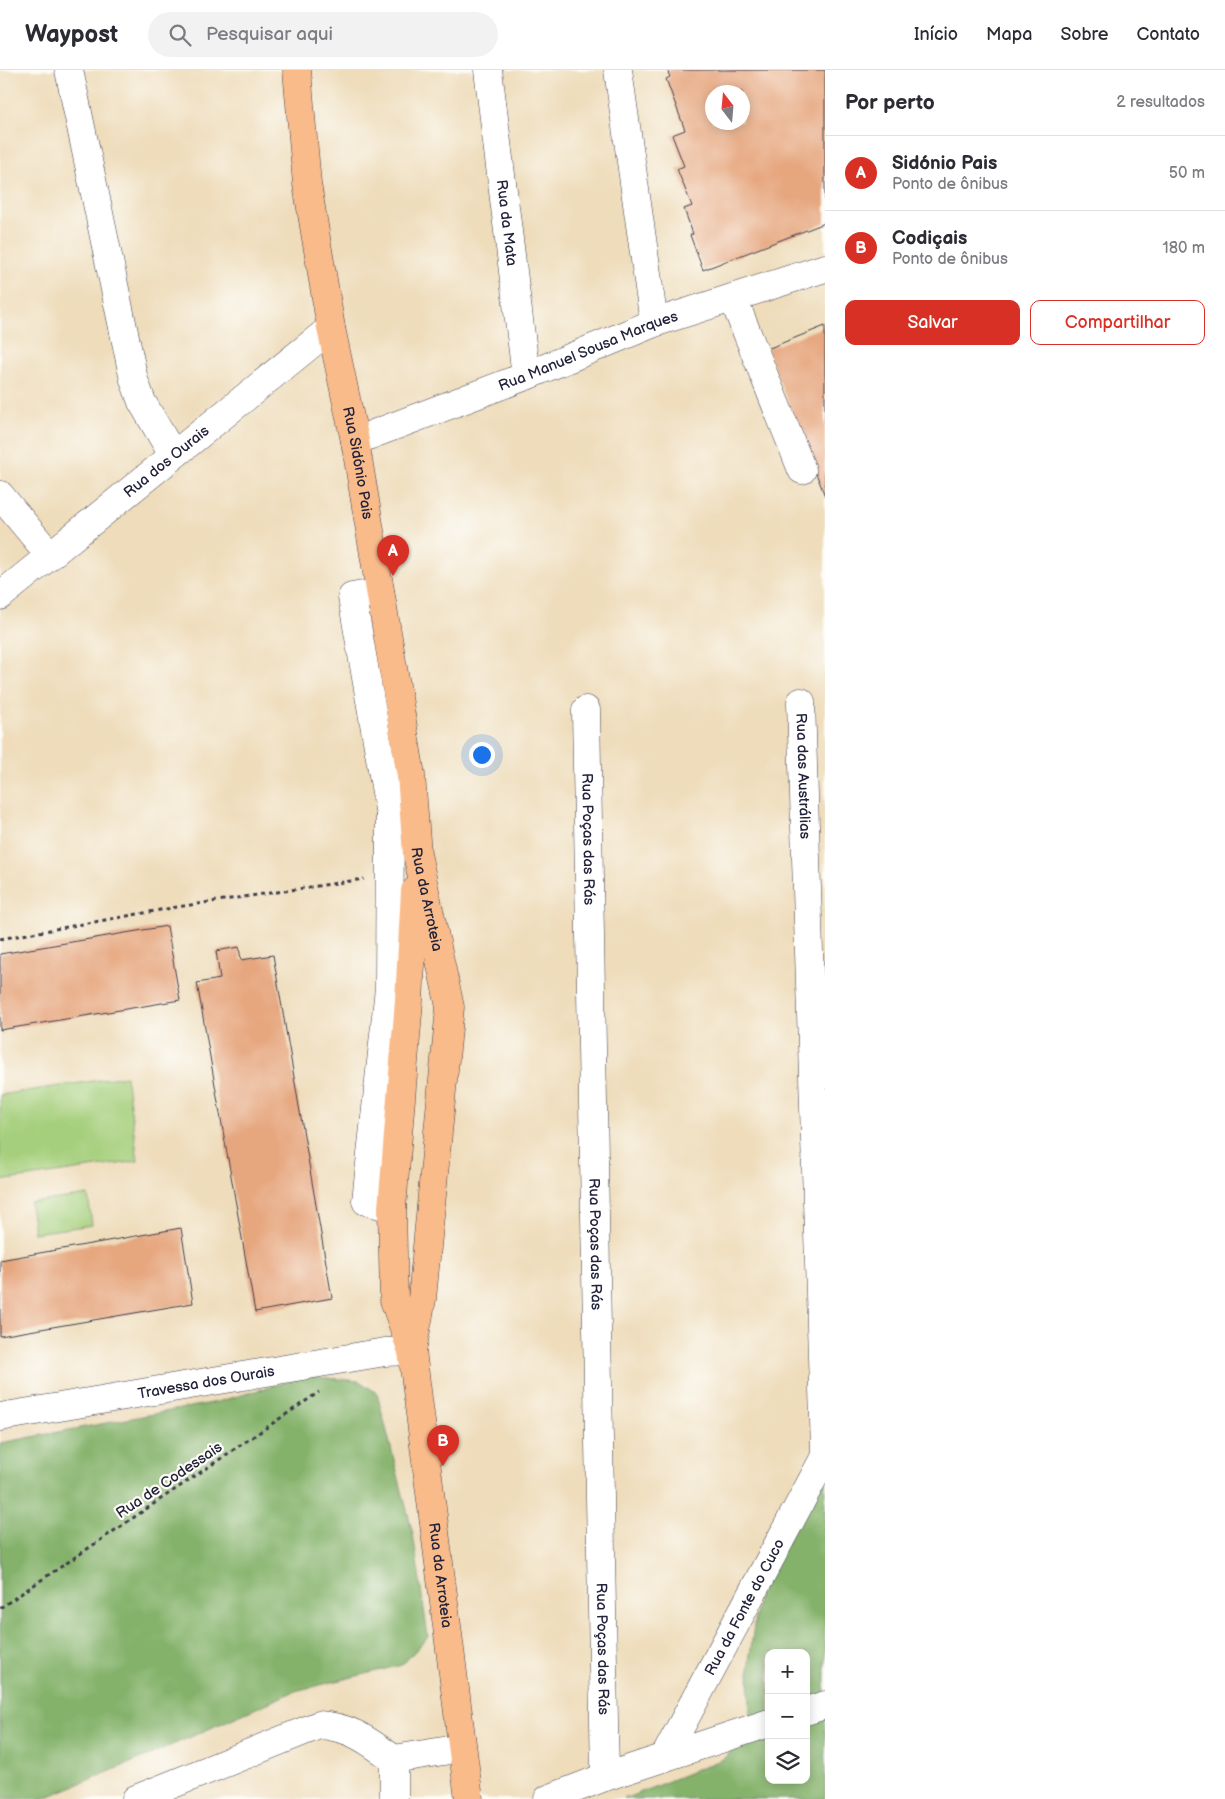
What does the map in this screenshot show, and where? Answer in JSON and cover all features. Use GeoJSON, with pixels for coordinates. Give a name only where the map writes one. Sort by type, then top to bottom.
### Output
{"type":"FeatureCollection","features":[{"type":"Feature","properties":{"kind":"main road","name":"Rua Sidónio Pais"},"geometry":{"type":"LineString","coordinates":[[297,70],[307,184],[331,328],[355,441],[410,775],[402,816],[418,854]]}},
{"type":"Feature","properties":{"kind":"main road","name":"Rua da Arroteia"},"geometry":{"type":"LineString","coordinates":[[418,854],[409,1001],[392,1208],[394,1300],[412,1351],[469,1799]]}},
{"type":"Feature","properties":{"kind":"main road","name":"Rua da Arroteia"},"geometry":{"type":"LineString","coordinates":[[412,1351],[422,1299],[450,1007],[418,854]]}},
{"type":"Feature","properties":{"kind":"street"},"geometry":{"type":"LineString","coordinates":[[69,70],[134,380],[142,402],[173,455]]}},
{"type":"Feature","properties":{"kind":"street","name":"Rua da Mata"},"geometry":{"type":"LineString","coordinates":[[488,70],[526,376]]}},
{"type":"Feature","properties":{"kind":"street"},"geometry":{"type":"LineString","coordinates":[[618,70],[654,323]]}},
{"type":"Feature","properties":{"kind":"street","name":"Rua Manuel Sousa Marques"},"geometry":{"type":"LineString","coordinates":[[355,441],[526,376],[654,323],[825,268]]}},
{"type":"Feature","properties":{"kind":"street"},"geometry":{"type":"LineString","coordinates":[[733,298],[802,470]]}},
{"type":"Feature","properties":{"kind":"street","name":"Rua dos Ourais"},"geometry":{"type":"LineString","coordinates":[[0,596],[49,554],[331,328]]}},
{"type":"Feature","properties":{"kind":"street"},"geometry":{"type":"LineString","coordinates":[[0,495],[49,554]]}},
{"type":"Feature","properties":{"kind":"street","name":"Rua das Austrálias"},"geometry":{"type":"LineString","coordinates":[[801,702],[825,1450]]}},
{"type":"Feature","properties":{"kind":"street","name":"Rua Poças das Rás"},"geometry":{"type":"LineString","coordinates":[[586,710],[605,1777]]}},
{"type":"Feature","properties":{"kind":"street"},"geometry":{"type":"LineString","coordinates":[[392,1208],[366,1201],[389,988],[390,877],[402,816]]}},
{"type":"Feature","properties":{"kind":"street","name":"Travessa dos Ourais"},"geometry":{"type":"LineString","coordinates":[[0,1417],[385,1352],[412,1351]]}},
{"type":"Feature","properties":{"kind":"street","name":"Rua da Fonte do Cuco"},"geometry":{"type":"LineString","coordinates":[[664,1758],[825,1456]]}},
{"type":"Feature","properties":{"kind":"street"},"geometry":{"type":"LineString","coordinates":[[810,1710],[825,1705]]}},
{"type":"Feature","properties":{"kind":"street"},"geometry":{"type":"LineString","coordinates":[[548,1799],[605,1777],[765,1724]]}},
{"type":"Feature","properties":{"kind":"street"},"geometry":{"type":"LineString","coordinates":[[136,1799],[319,1725],[335,1726],[356,1733],[394,1759],[462,1748]]}},
{"type":"Feature","properties":{"kind":"street"},"geometry":{"type":"LineString","coordinates":[[394,1759],[394,1799]]}},
{"type":"Feature","properties":{"kind":"path"},"geometry":{"type":"LineString","coordinates":[[0,939],[177,907],[390,877]]}},
{"type":"Feature","properties":{"kind":"path","name":"Rua de Codessais"},"geometry":{"type":"LineString","coordinates":[[0,1608],[328,1386],[338,1360]]}},
{"type":"Feature","properties":{"kind":"green space"},"geometry":{"type":"Polygon","coordinates":[[[126,1076],[138,1161],[0,1181],[0,1095],[126,1076]]]}},
{"type":"Feature","properties":{"kind":"green space"},"geometry":{"type":"Polygon","coordinates":[[[88,1195],[92,1225],[34,1233],[30,1203],[88,1195]]]}},
{"type":"Feature","properties":{"kind":"green space"},"geometry":{"type":"Polygon","coordinates":[[[307,1376],[359,1381],[377,1393],[413,1534],[428,1637],[402,1665],[295,1691],[147,1756],[42,1799],[0,1799],[0,1443],[217,1402],[307,1376]]]}},
{"type":"Feature","properties":{"kind":"green space"},"geometry":{"type":"Polygon","coordinates":[[[825,1467],[825,1799],[624,1799],[726,1758],[750,1722],[749,1662],[758,1596],[825,1467]]]}},
{"type":"Feature","properties":{"kind":"building"},"geometry":{"type":"Polygon","coordinates":[[[667,70],[825,70],[825,223],[703,270],[690,235],[693,234],[684,209],[692,206],[677,169],[684,166],[672,135],[685,130],[666,79],[670,77],[667,70]]]}},
{"type":"Feature","properties":{"kind":"building"},"geometry":{"type":"Polygon","coordinates":[[[825,326],[825,496],[767,349],[825,326]]]}},
{"type":"Feature","properties":{"kind":"building"},"geometry":{"type":"Polygon","coordinates":[[[167,926],[180,1000],[0,1030],[0,954],[167,926]]]}},
{"type":"Feature","properties":{"kind":"building"},"geometry":{"type":"Polygon","coordinates":[[[239,947],[241,960],[273,955],[332,1298],[255,1312],[197,983],[220,979],[216,951],[239,947]]]}},
{"type":"Feature","properties":{"kind":"building"},"geometry":{"type":"Polygon","coordinates":[[[181,1228],[193,1303],[0,1336],[0,1260],[181,1228]]]}},
{"type":"Feature","properties":{"kind":"place","name":"Sidónio Pais"},"geometry":{"type":"Point","coordinates":[393,576]}},
{"type":"Feature","properties":{"kind":"place","name":"Codiçais"},"geometry":{"type":"Point","coordinates":[443,1466]}}]}
